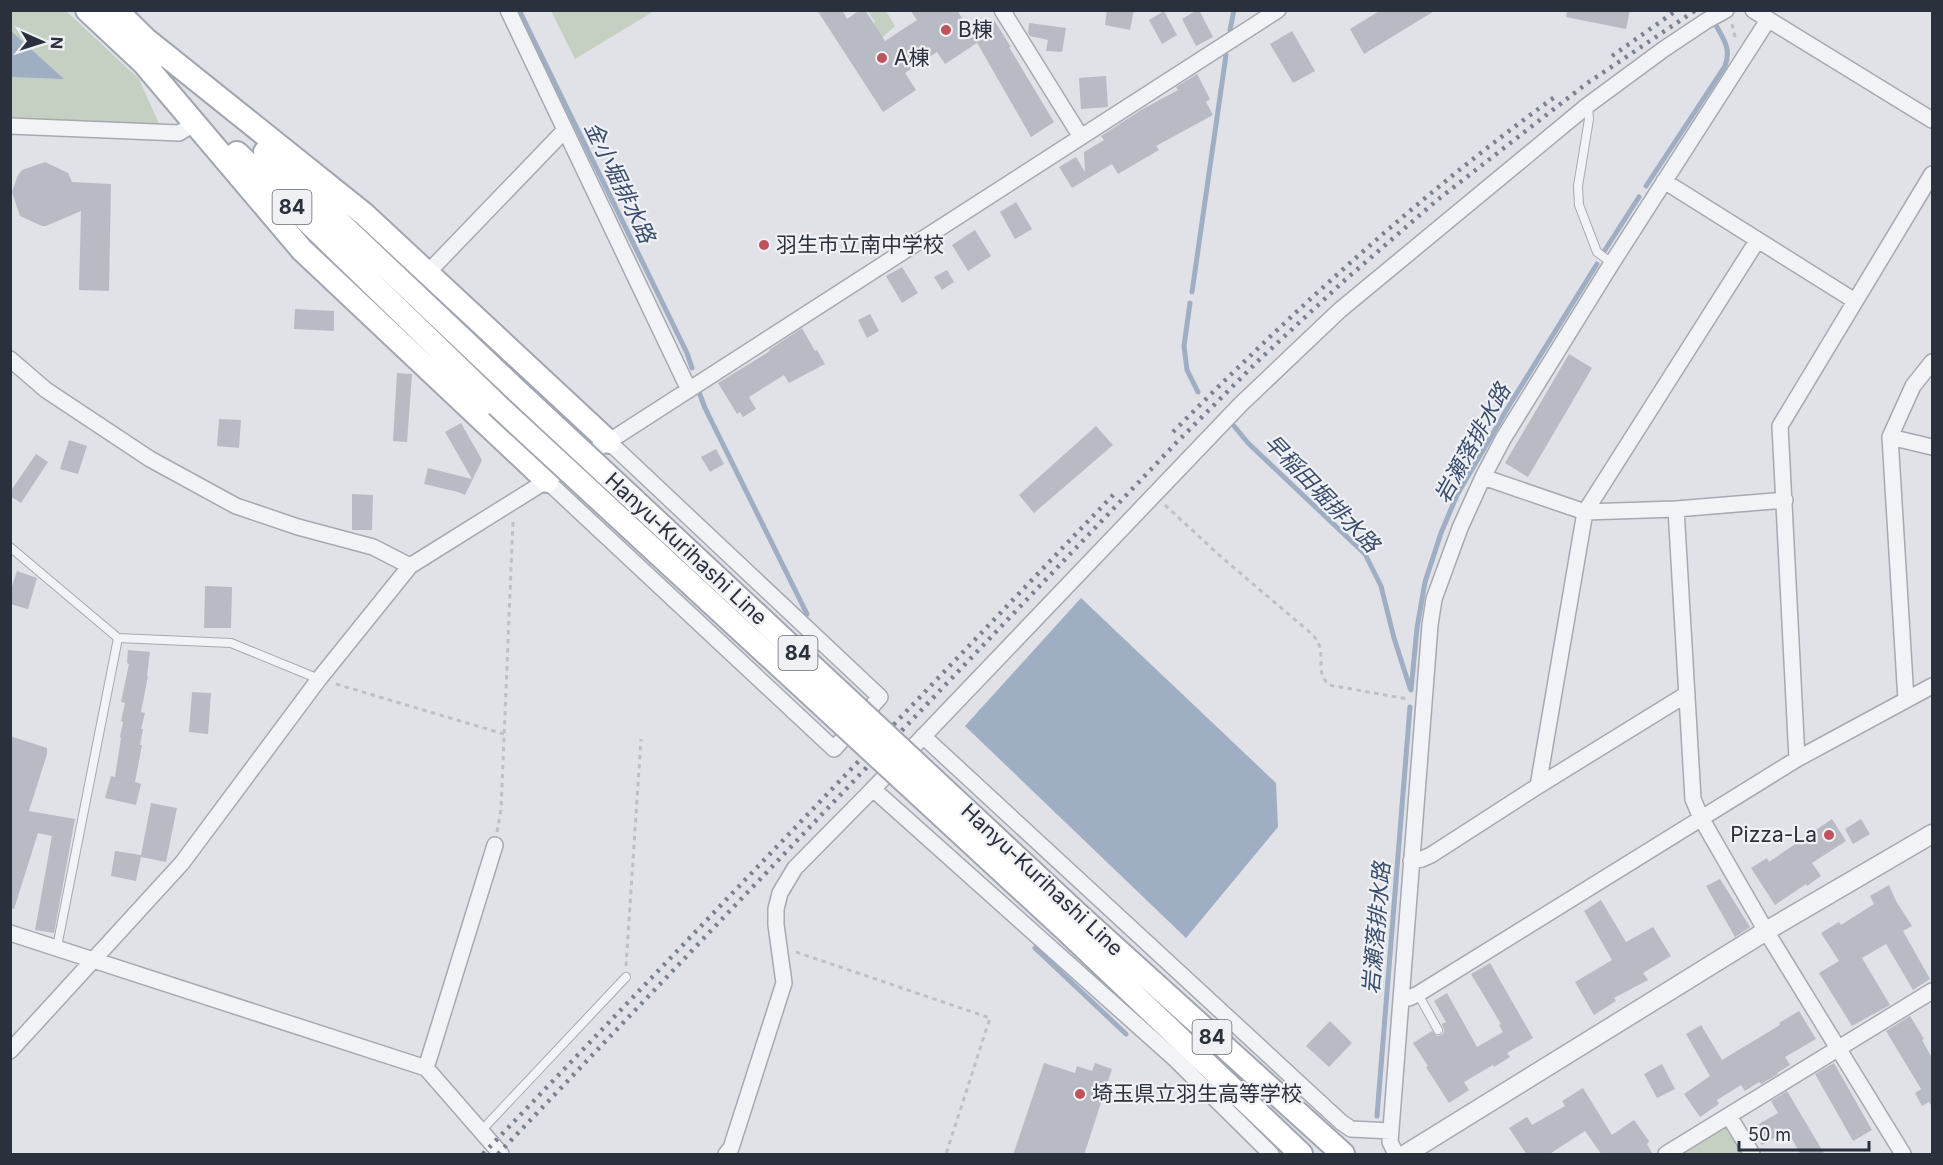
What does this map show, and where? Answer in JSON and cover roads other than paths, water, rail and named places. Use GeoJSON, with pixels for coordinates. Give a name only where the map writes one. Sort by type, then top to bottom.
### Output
{"type":"FeatureCollection","features":[{"type":"Feature","properties":{"kind":"main road","name":"Hanyu-Kurihashi Line"},"geometry":{"type":"LineString","coordinates":[[87,10],[144,50],[513,387],[1076,926],[1301,1155]]}},
{"type":"Feature","properties":{"kind":"main road","name":"Hanyu-Kurihashi Line"},"geometry":{"type":"LineString","coordinates":[[116,10],[144,50],[497,405],[1076,926],[1342,1155]]}},
{"type":"Feature","properties":{"kind":"main road"},"geometry":{"type":"LineString","coordinates":[[144,50],[195,123],[302,250],[547,481]]}},
{"type":"Feature","properties":{"kind":"main road"},"geometry":{"type":"LineString","coordinates":[[144,50],[364,214],[609,442]]}},
{"type":"Feature","properties":{"kind":"street"},"geometry":{"type":"LineString","coordinates":[[508,10],[689,390]]}},
{"type":"Feature","properties":{"kind":"street"},"geometry":{"type":"LineString","coordinates":[[10,1051],[182,863],[319,679],[410,566],[609,442],[1278,10]]}},
{"type":"Feature","properties":{"kind":"street"},"geometry":{"type":"LineString","coordinates":[[1754,10],[1932,120]]}},
{"type":"Feature","properties":{"kind":"street"},"geometry":{"type":"LineString","coordinates":[[1004,12],[1081,137]]}},
{"type":"Feature","properties":{"kind":"street"},"geometry":{"type":"LineString","coordinates":[[726,1155],[784,983],[776,909],[780,893],[795,868],[1241,404],[1340,310],[1588,105],[1706,21],[1728,14]]}},
{"type":"Feature","properties":{"kind":"street"},"geometry":{"type":"LineString","coordinates":[[1396,1155],[1390,1143],[1431,610],[1434,599],[1460,528],[1503,439],[1612,263],[1768,20]]}},
{"type":"Feature","properties":{"kind":"street"},"geometry":{"type":"LineString","coordinates":[[10,126],[179,133],[195,123]]}},
{"type":"Feature","properties":{"kind":"street"},"geometry":{"type":"LineString","coordinates":[[436,264],[565,130]]}},
{"type":"Feature","properties":{"kind":"street"},"geometry":{"type":"LineString","coordinates":[[1797,759],[1780,426],[1932,174]]}},
{"type":"Feature","properties":{"kind":"street"},"geometry":{"type":"LineString","coordinates":[[1664,181],[1855,301]]}},
{"type":"Feature","properties":{"kind":"street"},"geometry":{"type":"LineString","coordinates":[[1538,786],[1585,512],[1757,241]]}},
{"type":"Feature","properties":{"kind":"street"},"geometry":{"type":"LineString","coordinates":[[10,359],[46,390],[150,459],[236,506],[298,527],[373,548],[410,566]]}},
{"type":"Feature","properties":{"kind":"street"},"geometry":{"type":"LineString","coordinates":[[1906,700],[1890,437],[1913,386],[1932,362]]}},
{"type":"Feature","properties":{"kind":"street"},"geometry":{"type":"LineString","coordinates":[[1890,437],[1932,447]]}},
{"type":"Feature","properties":{"kind":"street"},"geometry":{"type":"LineString","coordinates":[[547,481],[834,749],[880,697],[609,442]]}},
{"type":"Feature","properties":{"kind":"street"},"geometry":{"type":"LineString","coordinates":[[1483,477],[1585,512],[1676,509],[1785,500]]}},
{"type":"Feature","properties":{"kind":"street"},"geometry":{"type":"LineString","coordinates":[[1676,509],[1692,799],[1766,931],[1904,1155]]}},
{"type":"Feature","properties":{"kind":"street"},"geometry":{"type":"LineString","coordinates":[[1402,998],[1418,994],[1797,759],[1932,686]]}},
{"type":"Feature","properties":{"kind":"street"},"geometry":{"type":"LineString","coordinates":[[1411,861],[1431,855],[1687,694]]}},
{"type":"Feature","properties":{"kind":"street"},"geometry":{"type":"LineString","coordinates":[[923,736],[1341,1122],[1352,1129],[1391,1131]]}},
{"type":"Feature","properties":{"kind":"street"},"geometry":{"type":"LineString","coordinates":[[873,789],[1175,1059],[1271,1155]]}},
{"type":"Feature","properties":{"kind":"street"},"geometry":{"type":"LineString","coordinates":[[1406,1155],[1766,931],[1932,834]]}},
{"type":"Feature","properties":{"kind":"street"},"geometry":{"type":"LineString","coordinates":[[426,1068],[495,845]]}},
{"type":"Feature","properties":{"kind":"street"},"geometry":{"type":"LineString","coordinates":[[10,933],[426,1068],[501,1155]]}},
{"type":"Feature","properties":{"kind":"street"},"geometry":{"type":"LineString","coordinates":[[1666,1155],[1932,991]]}},
{"type":"Feature","properties":{"kind":"street"},"geometry":{"type":"LineString","coordinates":[[1729,1116],[1752,1155]]}},
{"type":"Feature","properties":{"kind":"lane"},"geometry":{"type":"LineString","coordinates":[[1588,105],[1589,119],[1578,186],[1579,205],[1597,252],[1612,263]]}},
{"type":"Feature","properties":{"kind":"lane"},"geometry":{"type":"LineString","coordinates":[[10,547],[118,638],[231,643],[319,679]]}},
{"type":"Feature","properties":{"kind":"lane"},"geometry":{"type":"LineString","coordinates":[[57,947],[118,638]]}},
{"type":"Feature","properties":{"kind":"lane"},"geometry":{"type":"LineString","coordinates":[[480,1131],[626,977]]}},
{"type":"Feature","properties":{"kind":"lane"},"geometry":{"type":"LineString","coordinates":[[1418,994],[1438,1030]]}},
{"type":"Feature","properties":{"kind":"water"},"geometry":{"type":"Polygon","coordinates":[[[11,31],[64,79],[11,77],[11,31]]]}},
{"type":"Feature","properties":{"kind":"water"},"geometry":{"type":"Polygon","coordinates":[[[1081,598],[1276,783],[1278,827],[1186,938],[965,726],[1081,598]]]}},
{"type":"Feature","properties":{"kind":"waterway","name":"金小堀排水路"},"geometry":{"type":"LineString","coordinates":[[519,10],[687,353],[692,368]]}},
{"type":"Feature","properties":{"kind":"waterway","name":"早稲田堀排水路"},"geometry":{"type":"LineString","coordinates":[[1230,30],[1234,10]]}},
{"type":"Feature","properties":{"kind":"waterway","name":"岩瀬落排水路"},"geometry":{"type":"LineString","coordinates":[[1646,186],[1725,66],[1727,50],[1717,27]]}},
{"type":"Feature","properties":{"kind":"waterway","name":"早稲田堀排水路"},"geometry":{"type":"LineString","coordinates":[[1192,292],[1226,55]]}},
{"type":"Feature","properties":{"kind":"waterway","name":"岩瀬落排水路"},"geometry":{"type":"LineString","coordinates":[[1605,250],[1639,197]]}},
{"type":"Feature","properties":{"kind":"waterway","name":"岩瀬落排水路"},"geometry":{"type":"LineString","coordinates":[[1411,690],[1417,628],[1425,582],[1441,533],[1457,495],[1510,404],[1597,264]]}},
{"type":"Feature","properties":{"kind":"waterway","name":"早稲田堀排水路"},"geometry":{"type":"LineString","coordinates":[[1190,303],[1184,346],[1187,370],[1198,392]]}},
{"type":"Feature","properties":{"kind":"waterway","name":"金小堀排水路"},"geometry":{"type":"LineString","coordinates":[[699,392],[807,614]]}},
{"type":"Feature","properties":{"kind":"waterway","name":"早稲田堀排水路"},"geometry":{"type":"LineString","coordinates":[[1234,426],[1248,443],[1365,554],[1381,586],[1410,688]]}},
{"type":"Feature","properties":{"kind":"waterway","name":"岩瀬落排水路"},"geometry":{"type":"LineString","coordinates":[[1377,1116],[1410,707]]}},
{"type":"Feature","properties":{"kind":"waterway","name":"金小堀排水路"},"geometry":{"type":"LineString","coordinates":[[1035,948],[1126,1034]]}},
{"type":"Feature","properties":{"kind":"railway"},"geometry":{"type":"LineString","coordinates":[[1612,56],[1677,10]]}},
{"type":"Feature","properties":{"kind":"railway"},"geometry":{"type":"LineString","coordinates":[[498,1154],[1177,442],[1259,360],[1345,280],[1436,201],[1586,84],[1696,10]]}},
{"type":"Feature","properties":{"kind":"railway"},"geometry":{"type":"LineString","coordinates":[[1173,432],[1358,256],[1455,174],[1556,96]]}},
{"type":"Feature","properties":{"kind":"railway"},"geometry":{"type":"LineString","coordinates":[[483,1154],[1117,491]]}},
{"type":"Feature","properties":{"kind":"place","name":"B棟"},"geometry":{"type":"Point","coordinates":[946,30]}},
{"type":"Feature","properties":{"kind":"place","name":"A棟"},"geometry":{"type":"Point","coordinates":[882,58]}},
{"type":"Feature","properties":{"kind":"place","name":"羽生市立南中学校"},"geometry":{"type":"Point","coordinates":[764,245]}},
{"type":"Feature","properties":{"kind":"place","name":"Pizza-La"},"geometry":{"type":"Point","coordinates":[1829,835]}},
{"type":"Feature","properties":{"kind":"place","name":"埼玉県立羽生高等学校"},"geometry":{"type":"Point","coordinates":[1080,1094]}}]}
